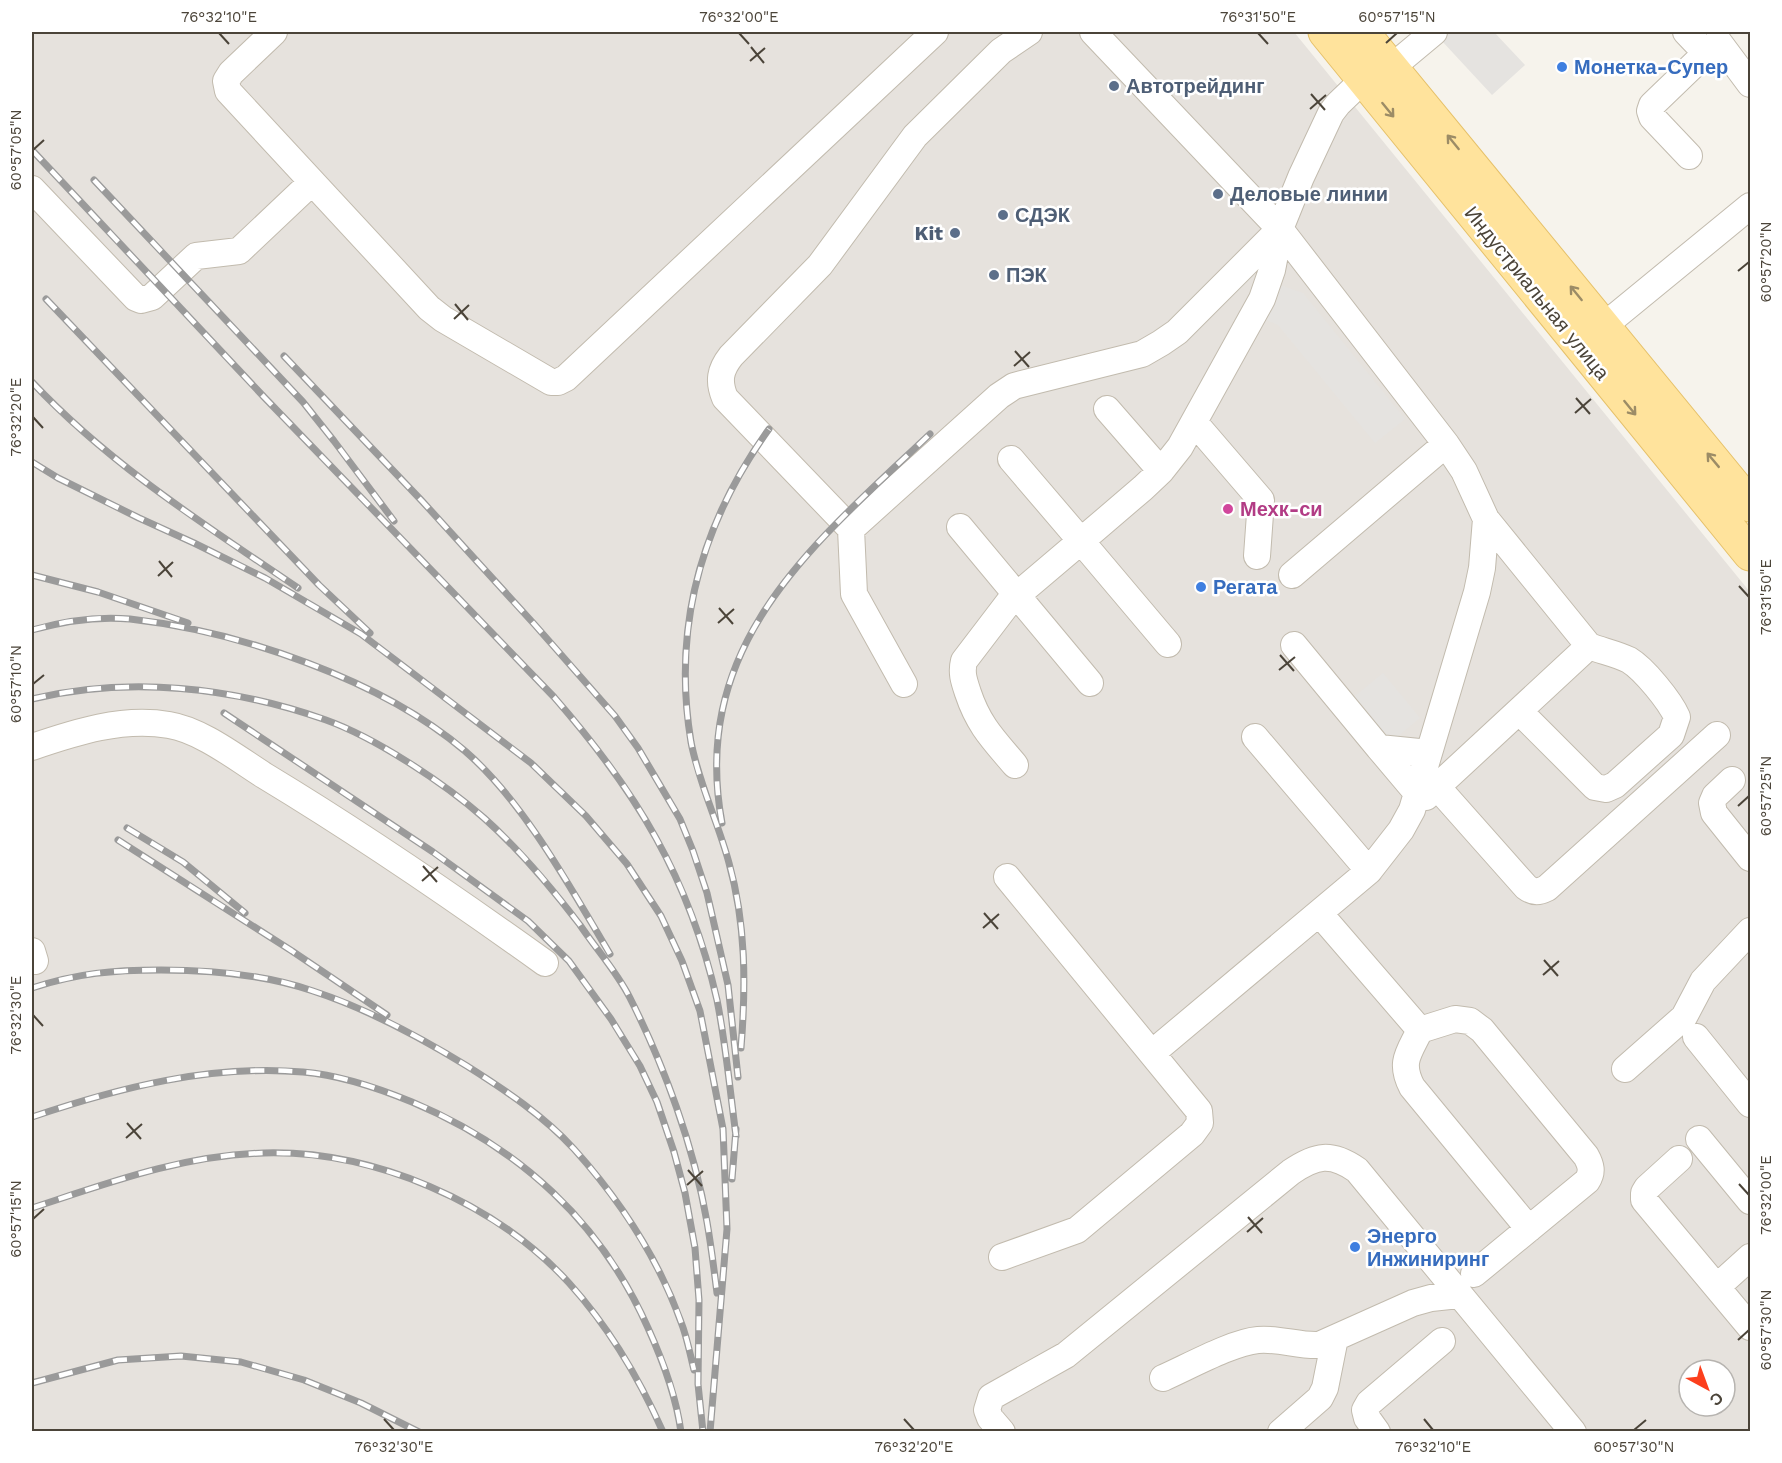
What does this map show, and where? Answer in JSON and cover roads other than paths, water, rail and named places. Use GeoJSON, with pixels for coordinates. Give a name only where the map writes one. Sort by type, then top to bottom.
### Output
{"type":"FeatureCollection","features":[{"type":"Feature","properties":{"kind":"main road","name":"Индустриальная улица"},"geometry":{"type":"LineString","coordinates":[[1325,32],[1378,73],[1591,336],[1750,554]]}},
{"type":"Feature","properties":{"kind":"main road","name":"Индустриальная улица"},"geometry":{"type":"LineString","coordinates":[[1364,32],[1378,73]]}},
{"type":"Feature","properties":{"kind":"main road","name":"Индустриальная улица"},"geometry":{"type":"LineString","coordinates":[[1591,336],[1750,505]]}},
{"type":"Feature","properties":{"kind":"street"},"geometry":{"type":"LineString","coordinates":[[274,32],[231,73],[226,81],[228,91],[436,314],[551,382],[558,382],[566,378],[935,32]]}},
{"type":"Feature","properties":{"kind":"street"},"geometry":{"type":"LineString","coordinates":[[904,684],[854,594],[851,529],[725,398],[720,375],[731,356],[819,265],[915,136],[1001,51],[1029,32]]}},
{"type":"Feature","properties":{"kind":"street"},"geometry":{"type":"LineString","coordinates":[[1093,32],[1280,229],[1446,444],[1464,471],[1486,519],[1589,646],[1628,660],[1639,667],[1673,708],[1677,717],[1671,735],[1615,785],[1606,789],[1594,787],[1519,711]]}},
{"type":"Feature","properties":{"kind":"street"},"geometry":{"type":"LineString","coordinates":[[1015,765],[981,725],[975,714],[961,672],[970,650],[1017,595],[1161,471],[1180,447],[1262,299],[1272,270],[1280,229],[1331,113],[1338,104],[1434,32]]}},
{"type":"Feature","properties":{"kind":"street"},"geometry":{"type":"LineString","coordinates":[[1686,32],[1712,42],[1750,84]]}},
{"type":"Feature","properties":{"kind":"street"},"geometry":{"type":"LineString","coordinates":[[1689,156],[1652,117],[1650,111],[1652,105],[1712,42]]}},
{"type":"Feature","properties":{"kind":"street"},"geometry":{"type":"LineString","coordinates":[[32,189],[136,298],[141,300],[152,297],[196,256],[239,251],[312,182]]}},
{"type":"Feature","properties":{"kind":"street"},"geometry":{"type":"LineString","coordinates":[[1591,336],[1750,206]]}},
{"type":"Feature","properties":{"kind":"street"},"geometry":{"type":"LineString","coordinates":[[851,529],[999,396],[1014,386],[1142,354],[1177,332],[1280,229]]}},
{"type":"Feature","properties":{"kind":"street"},"geometry":{"type":"LineString","coordinates":[[1107,409],[1161,471]]}},
{"type":"Feature","properties":{"kind":"street"},"geometry":{"type":"LineString","coordinates":[[1194,422],[1261,500],[1257,556]]}},
{"type":"Feature","properties":{"kind":"street"},"geometry":{"type":"LineString","coordinates":[[1292,575],[1446,444]]}},
{"type":"Feature","properties":{"kind":"street"},"geometry":{"type":"LineString","coordinates":[[1011,459],[1168,644]]}},
{"type":"Feature","properties":{"kind":"street"},"geometry":{"type":"LineString","coordinates":[[1152,1053],[1369,871],[1401,830],[1424,783],[1477,592],[1482,568],[1486,519]]}},
{"type":"Feature","properties":{"kind":"street"},"geometry":{"type":"LineString","coordinates":[[960,527],[1090,683]]}},
{"type":"Feature","properties":{"kind":"street"},"geometry":{"type":"LineString","coordinates":[[1294,645],[1379,748],[1424,783],[1532,891],[1539,892],[1547,888],[1717,735]]}},
{"type":"Feature","properties":{"kind":"street"},"geometry":{"type":"LineString","coordinates":[[1424,783],[1519,711],[1589,646]]}},
{"type":"Feature","properties":{"kind":"street"},"geometry":{"type":"LineString","coordinates":[[32,747],[108,725],[146,722],[172,725],[202,737],[338,820],[442,889],[545,963]]}},
{"type":"Feature","properties":{"kind":"street"},"geometry":{"type":"LineString","coordinates":[[1256,736],[1369,871]]}},
{"type":"Feature","properties":{"kind":"street"},"geometry":{"type":"LineString","coordinates":[[1379,748],[1424,783]]}},
{"type":"Feature","properties":{"kind":"street"},"geometry":{"type":"LineString","coordinates":[[1732,780],[1715,796],[1712,803],[1714,813],[1750,858]]}},
{"type":"Feature","properties":{"kind":"street"},"geometry":{"type":"LineString","coordinates":[[1002,1257],[1077,1230],[1192,1134],[1200,1123],[1199,1111],[1007,877]]}},
{"type":"Feature","properties":{"kind":"street"},"geometry":{"type":"LineString","coordinates":[[1319,913],[1420,1030]]}},
{"type":"Feature","properties":{"kind":"street"},"geometry":{"type":"LineString","coordinates":[[1625,1070],[1684,1017],[1703,981],[1750,931]]}},
{"type":"Feature","properties":{"kind":"street"},"geometry":{"type":"LineString","coordinates":[[1474,1274],[1529,1229],[1587,1181],[1591,1175],[1591,1165],[1587,1156],[1482,1030],[1470,1021],[1455,1019],[1420,1030],[1404,1062],[1412,1087],[1529,1229]]}},
{"type":"Feature","properties":{"kind":"street"},"geometry":{"type":"LineString","coordinates":[[1696,1037],[1750,1104]]}},
{"type":"Feature","properties":{"kind":"street"},"geometry":{"type":"LineString","coordinates":[[1699,1139],[1750,1201]]}},
{"type":"Feature","properties":{"kind":"street"},"geometry":{"type":"LineString","coordinates":[[1002,1431],[990,1418],[987,1410],[991,1397],[1066,1355],[1291,1172],[1306,1162],[1321,1158],[1335,1158],[1356,1170],[1573,1431]]}},
{"type":"Feature","properties":{"kind":"street"},"geometry":{"type":"LineString","coordinates":[[1680,1159],[1647,1188],[1644,1200],[1750,1328]]}},
{"type":"Feature","properties":{"kind":"street"},"geometry":{"type":"LineString","coordinates":[[1717,1287],[1750,1257]]}},
{"type":"Feature","properties":{"kind":"street"},"geometry":{"type":"LineString","coordinates":[[1163,1378],[1240,1344],[1270,1340],[1307,1346],[1319,1345],[1413,1303],[1431,1298],[1459,1295]]}},
{"type":"Feature","properties":{"kind":"street"},"geometry":{"type":"LineString","coordinates":[[1281,1431],[1320,1398],[1325,1388],[1335,1338]]}},
{"type":"Feature","properties":{"kind":"street"},"geometry":{"type":"LineString","coordinates":[[1377,1431],[1367,1418],[1365,1410],[1369,1403],[1442,1341]]}},
{"type":"Feature","properties":{"kind":"railway"},"geometry":{"type":"LineString","coordinates":[[32,150],[264,397],[554,697],[610,767],[656,838],[691,914],[717,1000],[736,1136]]}},
{"type":"Feature","properties":{"kind":"railway"},"geometry":{"type":"LineString","coordinates":[[94,180],[303,402],[394,521]]}},
{"type":"Feature","properties":{"kind":"railway"},"geometry":{"type":"LineString","coordinates":[[46,299],[319,585],[370,633]]}},
{"type":"Feature","properties":{"kind":"railway"},"geometry":{"type":"LineString","coordinates":[[284,356],[422,501],[535,625],[615,716],[638,748],[680,819],[707,893],[728,985],[738,1077]]}},
{"type":"Feature","properties":{"kind":"railway"},"geometry":{"type":"LineString","coordinates":[[32,382],[62,412],[125,467],[193,517],[298,588]]}},
{"type":"Feature","properties":{"kind":"railway"},"geometry":{"type":"LineString","coordinates":[[741,1048],[744,978],[739,909],[729,863],[691,742],[686,699],[686,658],[690,617],[698,577],[710,539],[726,501],[746,464],[769,429]]}},
{"type":"Feature","properties":{"kind":"railway"},"geometry":{"type":"LineString","coordinates":[[722,823],[717,759],[724,702],[743,650],[770,602],[805,558],[844,516],[930,434]]}},
{"type":"Feature","properties":{"kind":"railway"},"geometry":{"type":"LineString","coordinates":[[32,462],[58,478],[265,578],[361,634],[531,763],[586,816],[627,864],[661,916],[682,961],[700,1011],[723,1129],[727,1229],[710,1432]]}},
{"type":"Feature","properties":{"kind":"railway"},"geometry":{"type":"LineString","coordinates":[[32,575],[98,592],[188,623]]}},
{"type":"Feature","properties":{"kind":"railway"},"geometry":{"type":"LineString","coordinates":[[32,630],[68,622],[105,618],[172,625],[262,647],[351,681],[393,702],[431,725],[465,751],[507,795],[545,846],[610,954]]}},
{"type":"Feature","properties":{"kind":"railway"},"geometry":{"type":"LineString","coordinates":[[32,699],[69,692],[143,687],[180,688],[254,700],[291,709],[346,728],[430,776],[468,804],[523,856],[558,897],[625,988],[655,1051],[686,1136],[707,1222],[717,1293]]}},
{"type":"Feature","properties":{"kind":"railway"},"geometry":{"type":"LineString","coordinates":[[224,713],[433,852],[528,921],[569,961],[611,1019],[640,1066],[657,1102],[685,1193],[695,1248],[699,1300],[698,1384],[703,1432]]}},
{"type":"Feature","properties":{"kind":"railway"},"geometry":{"type":"LineString","coordinates":[[127,828],[183,862],[245,913]]}},
{"type":"Feature","properties":{"kind":"railway"},"geometry":{"type":"LineString","coordinates":[[118,840],[292,951],[387,1015]]}},
{"type":"Feature","properties":{"kind":"railway"},"geometry":{"type":"LineString","coordinates":[[32,988],[65,979],[111,972],[180,970],[238,974],[294,985],[333,998],[430,1044],[523,1104],[550,1125],[591,1168],[636,1230],[661,1275],[683,1328],[694,1370]]}},
{"type":"Feature","properties":{"kind":"railway"},"geometry":{"type":"LineString","coordinates":[[32,1117],[131,1088],[165,1081],[199,1075],[268,1070],[303,1072],[359,1083],[412,1102],[451,1120],[487,1141],[521,1165],[581,1222],[606,1254],[629,1290],[654,1340],[672,1392],[681,1432]]}},
{"type":"Feature","properties":{"kind":"railway"},"geometry":{"type":"LineString","coordinates":[[732,1179],[736,1129]]}},
{"type":"Feature","properties":{"kind":"railway"},"geometry":{"type":"LineString","coordinates":[[32,1208],[146,1172],[234,1155],[305,1154],[389,1171],[430,1186],[469,1205],[505,1228],[539,1254],[569,1283],[610,1335],[644,1392],[663,1432]]}},
{"type":"Feature","properties":{"kind":"railway"},"geometry":{"type":"LineString","coordinates":[[32,1383],[118,1360],[181,1356],[241,1362],[304,1380],[361,1403],[419,1432]]}},
{"type":"Feature","properties":{"kind":"place","name":"Монетка-Супер"},"geometry":{"type":"Point","coordinates":[1562,67]}},
{"type":"Feature","properties":{"kind":"place","name":"Автотрейдинг"},"geometry":{"type":"Point","coordinates":[1114,86]}},
{"type":"Feature","properties":{"kind":"place","name":"Деловые линии"},"geometry":{"type":"Point","coordinates":[1218,194]}},
{"type":"Feature","properties":{"kind":"place","name":"СДЭК"},"geometry":{"type":"Point","coordinates":[1003,215]}},
{"type":"Feature","properties":{"kind":"place","name":"Kit"},"geometry":{"type":"Point","coordinates":[955,233]}},
{"type":"Feature","properties":{"kind":"place","name":"ПЭК"},"geometry":{"type":"Point","coordinates":[994,275]}},
{"type":"Feature","properties":{"kind":"place","name":"Мехк-си"},"geometry":{"type":"Point","coordinates":[1228,509]}},
{"type":"Feature","properties":{"kind":"place","name":"Регата"},"geometry":{"type":"Point","coordinates":[1201,587]}},
{"type":"Feature","properties":{"kind":"place","name":"Энерго Инжиниринг"},"geometry":{"type":"Point","coordinates":[1355,1247]}}]}
